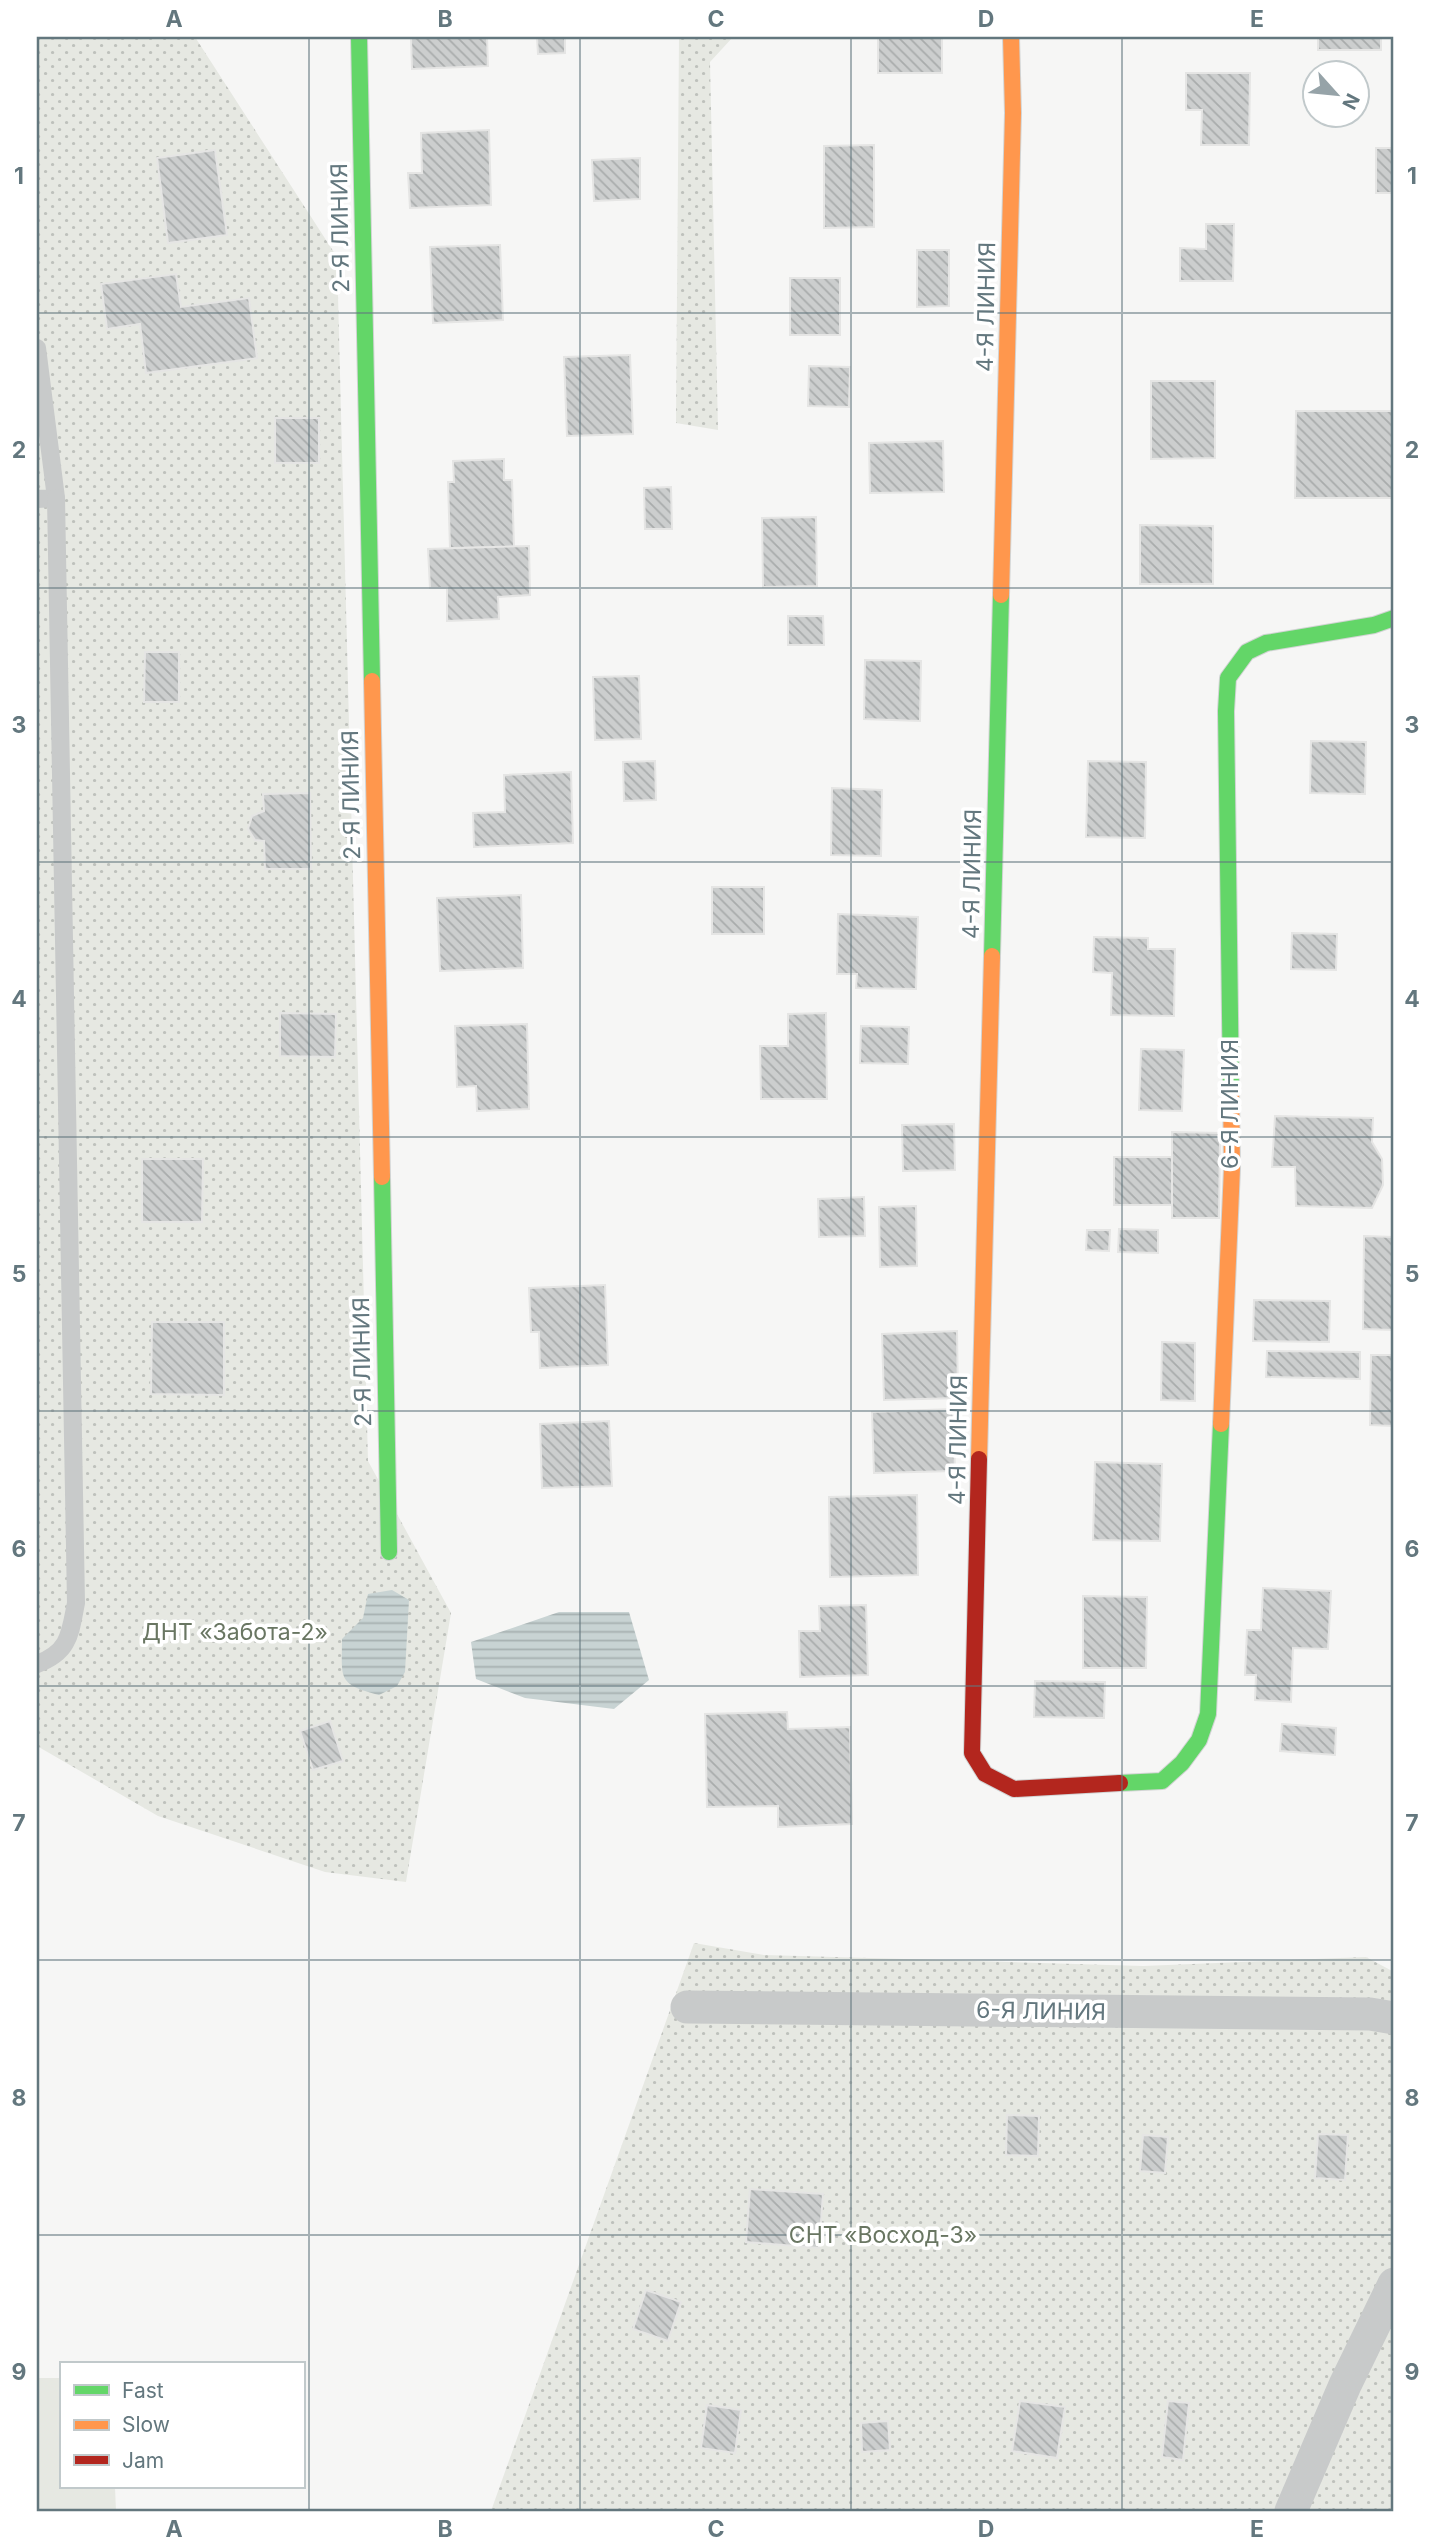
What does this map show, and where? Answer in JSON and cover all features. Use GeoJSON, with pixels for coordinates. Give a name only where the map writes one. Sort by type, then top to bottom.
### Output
{"type":"FeatureCollection","features":[{"type":"Feature","properties":{"kind":"street","name":"2-Я ЛИНИЯ"},"geometry":{"type":"LineString","coordinates":[[359,37],[389,1552]]}},
{"type":"Feature","properties":{"kind":"street","name":"4-Я ЛИНИЯ"},"geometry":{"type":"LineString","coordinates":[[1010,37],[1013,113],[972,1752],[985,1774],[1014,1789],[1162,1781],[1182,1763],[1199,1740],[1208,1713]]}},
{"type":"Feature","properties":{"kind":"street","name":"6-Я ЛИНИЯ"},"geometry":{"type":"LineString","coordinates":[[1208,1713],[1231,1168],[1226,711],[1228,678],[1247,652],[1266,643],[1374,625],[1394,618]]}},
{"type":"Feature","properties":{"kind":"street","name":"6-Я ЛИНИЯ"},"geometry":{"type":"LineString","coordinates":[[687,2007],[1370,2014],[1394,2018]]}},
{"type":"Feature","properties":{"kind":"street"},"geometry":{"type":"LineString","coordinates":[[1291,2511],[1345,2385],[1394,2284]]}},
{"type":"Feature","properties":{"kind":"lane"},"geometry":{"type":"LineString","coordinates":[[37,348],[56,498],[76,1602],[68,1643],[50,1659],[37,1664]]}},
{"type":"Feature","properties":{"kind":"lane"},"geometry":{"type":"LineString","coordinates":[[37,499],[56,498]]}},
{"type":"Feature","properties":{"kind":"green space","name":"ДНТ «Забота-2»"},"geometry":{"type":"Polygon","coordinates":[[[37,37],[195,37],[337,257],[368,1461],[451,1613],[406,1882],[325,1872],[158,1816],[37,1746],[37,37]]]}},
{"type":"Feature","properties":{"kind":"green space"},"geometry":{"type":"Polygon","coordinates":[[[679,37],[733,37],[710,62],[718,430],[676,423],[679,37]]]}},
{"type":"Feature","properties":{"kind":"green space","name":"СНТ «Восход-3»"},"geometry":{"type":"Polygon","coordinates":[[[694,1943],[764,1955],[1143,1966],[1366,1957],[1394,1972],[1394,2511],[491,2511],[694,1943]]]}},
{"type":"Feature","properties":{"kind":"green space"},"geometry":{"type":"Polygon","coordinates":[[[37,2378],[60,2378],[60,2488],[115,2488],[116,2511],[37,2511],[37,2378]]]}},
{"type":"Feature","properties":{"kind":"shaded area"},"geometry":{"type":"Polygon","coordinates":[[[392,1590],[409,1600],[405,1672],[397,1686],[379,1695],[356,1687],[345,1678],[342,1639],[363,1618],[368,1594],[392,1590]]]}},
{"type":"Feature","properties":{"kind":"shaded area"},"geometry":{"type":"Polygon","coordinates":[[[559,1612],[629,1612],[649,1680],[614,1709],[525,1698],[476,1679],[471,1642],[559,1612]]]}},
{"type":"Feature","properties":{"kind":"building"},"geometry":{"type":"Polygon","coordinates":[[[411,37],[487,37],[488,66],[412,69],[411,37]]]}},
{"type":"Feature","properties":{"kind":"building"},"geometry":{"type":"Polygon","coordinates":[[[537,37],[565,37],[565,53],[538,54],[537,37]]]}},
{"type":"Feature","properties":{"kind":"building"},"geometry":{"type":"Polygon","coordinates":[[[878,37],[942,37],[942,73],[878,73],[878,37]]]}},
{"type":"Feature","properties":{"kind":"building"},"geometry":{"type":"Polygon","coordinates":[[[1318,37],[1381,37],[1381,50],[1318,50],[1318,37]]]}},
{"type":"Feature","properties":{"kind":"building"},"geometry":{"type":"Polygon","coordinates":[[[1186,73],[1250,73],[1249,145],[1201,145],[1202,110],[1186,110],[1186,73]]]}},
{"type":"Feature","properties":{"kind":"building"},"geometry":{"type":"Polygon","coordinates":[[[489,130],[491,205],[410,208],[408,173],[422,173],[421,133],[489,130]]]}},
{"type":"Feature","properties":{"kind":"building"},"geometry":{"type":"Polygon","coordinates":[[[874,145],[874,227],[824,228],[824,146],[874,145]]]}},
{"type":"Feature","properties":{"kind":"building"},"geometry":{"type":"Polygon","coordinates":[[[1376,148],[1394,148],[1394,193],[1376,193],[1376,148]]]}},
{"type":"Feature","properties":{"kind":"building"},"geometry":{"type":"Polygon","coordinates":[[[215,150],[227,235],[168,243],[157,158],[215,150]]]}},
{"type":"Feature","properties":{"kind":"building"},"geometry":{"type":"Polygon","coordinates":[[[640,158],[640,199],[594,201],[592,160],[640,158]]]}},
{"type":"Feature","properties":{"kind":"building"},"geometry":{"type":"Polygon","coordinates":[[[1206,224],[1234,224],[1233,281],[1180,281],[1180,248],[1206,249],[1206,224]]]}},
{"type":"Feature","properties":{"kind":"building"},"geometry":{"type":"Polygon","coordinates":[[[500,245],[503,320],[433,323],[430,247],[500,245]]]}},
{"type":"Feature","properties":{"kind":"building"},"geometry":{"type":"Polygon","coordinates":[[[917,250],[949,250],[949,306],[917,307],[917,250]]]}},
{"type":"Feature","properties":{"kind":"building"},"geometry":{"type":"Polygon","coordinates":[[[176,274],[181,307],[249,298],[257,358],[146,373],[140,324],[107,329],[101,284],[176,274]]]}},
{"type":"Feature","properties":{"kind":"building"},"geometry":{"type":"Polygon","coordinates":[[[790,278],[840,278],[840,335],[790,335],[790,278]]]}},
{"type":"Feature","properties":{"kind":"building"},"geometry":{"type":"Polygon","coordinates":[[[630,355],[633,434],[567,436],[564,357],[630,355]]]}},
{"type":"Feature","properties":{"kind":"building"},"geometry":{"type":"Polygon","coordinates":[[[809,366],[850,367],[849,407],[808,406],[809,366]]]}},
{"type":"Feature","properties":{"kind":"building"},"geometry":{"type":"Polygon","coordinates":[[[1151,381],[1215,381],[1215,458],[1151,459],[1151,381]]]}},
{"type":"Feature","properties":{"kind":"building"},"geometry":{"type":"Polygon","coordinates":[[[1296,411],[1394,411],[1394,498],[1295,498],[1296,411]]]}},
{"type":"Feature","properties":{"kind":"building"},"geometry":{"type":"Polygon","coordinates":[[[275,418],[319,418],[319,463],[275,463],[275,418]]]}},
{"type":"Feature","properties":{"kind":"building"},"geometry":{"type":"Polygon","coordinates":[[[943,441],[944,492],[870,493],[869,443],[943,441]]]}},
{"type":"Feature","properties":{"kind":"building"},"geometry":{"type":"Polygon","coordinates":[[[504,459],[504,480],[512,480],[514,547],[450,548],[448,482],[454,482],[453,461],[504,459]]]}},
{"type":"Feature","properties":{"kind":"building"},"geometry":{"type":"Polygon","coordinates":[[[671,487],[672,529],[645,529],[644,488],[671,487]]]}},
{"type":"Feature","properties":{"kind":"building"},"geometry":{"type":"Polygon","coordinates":[[[816,517],[817,586],[763,587],[762,518],[816,517]]]}},
{"type":"Feature","properties":{"kind":"building"},"geometry":{"type":"Polygon","coordinates":[[[1140,525],[1213,526],[1213,584],[1140,584],[1140,525]]]}},
{"type":"Feature","properties":{"kind":"building"},"geometry":{"type":"Polygon","coordinates":[[[529,546],[530,595],[498,597],[499,619],[447,621],[447,588],[430,588],[428,549],[529,546]]]}},
{"type":"Feature","properties":{"kind":"building"},"geometry":{"type":"Polygon","coordinates":[[[788,616],[823,616],[824,645],[788,645],[788,616]]]}},
{"type":"Feature","properties":{"kind":"building"},"geometry":{"type":"Polygon","coordinates":[[[145,652],[179,652],[179,702],[144,702],[145,652]]]}},
{"type":"Feature","properties":{"kind":"building"},"geometry":{"type":"Polygon","coordinates":[[[865,660],[921,661],[920,721],[864,719],[865,660]]]}},
{"type":"Feature","properties":{"kind":"building"},"geometry":{"type":"Polygon","coordinates":[[[639,676],[641,739],[595,740],[593,677],[639,676]]]}},
{"type":"Feature","properties":{"kind":"building"},"geometry":{"type":"Polygon","coordinates":[[[1311,741],[1366,742],[1365,794],[1310,793],[1311,741]]]}},
{"type":"Feature","properties":{"kind":"building"},"geometry":{"type":"Polygon","coordinates":[[[655,761],[656,800],[624,801],[623,762],[655,761]]]}},
{"type":"Feature","properties":{"kind":"building"},"geometry":{"type":"Polygon","coordinates":[[[1088,761],[1146,762],[1145,838],[1086,837],[1088,761]]]}},
{"type":"Feature","properties":{"kind":"building"},"geometry":{"type":"Polygon","coordinates":[[[571,772],[573,843],[474,847],[473,813],[505,812],[504,775],[571,772]]]}},
{"type":"Feature","properties":{"kind":"building"},"geometry":{"type":"Polygon","coordinates":[[[832,788],[882,790],[881,856],[831,855],[832,788]]]}},
{"type":"Feature","properties":{"kind":"building"},"geometry":{"type":"Polygon","coordinates":[[[310,793],[311,869],[265,869],[264,841],[255,840],[248,829],[252,816],[264,811],[263,794],[310,793]]]}},
{"type":"Feature","properties":{"kind":"building"},"geometry":{"type":"Polygon","coordinates":[[[712,887],[764,887],[764,934],[712,934],[712,887]]]}},
{"type":"Feature","properties":{"kind":"building"},"geometry":{"type":"Polygon","coordinates":[[[521,895],[523,968],[440,971],[437,898],[521,895]]]}},
{"type":"Feature","properties":{"kind":"building"},"geometry":{"type":"Polygon","coordinates":[[[838,914],[918,917],[916,989],[856,988],[857,974],[837,974],[838,914]]]}},
{"type":"Feature","properties":{"kind":"building"},"geometry":{"type":"Polygon","coordinates":[[[1292,933],[1337,934],[1336,970],[1291,969],[1292,933]]]}},
{"type":"Feature","properties":{"kind":"building"},"geometry":{"type":"Polygon","coordinates":[[[1094,937],[1148,938],[1148,949],[1175,949],[1174,1016],[1111,1015],[1112,973],[1093,972],[1094,937]]]}},
{"type":"Feature","properties":{"kind":"building"},"geometry":{"type":"Polygon","coordinates":[[[280,1013],[336,1014],[335,1057],[280,1056],[280,1013]]]}},
{"type":"Feature","properties":{"kind":"building"},"geometry":{"type":"Polygon","coordinates":[[[826,1013],[827,1099],[761,1099],[760,1046],[788,1046],[788,1014],[826,1013]]]}},
{"type":"Feature","properties":{"kind":"building"},"geometry":{"type":"Polygon","coordinates":[[[527,1024],[529,1109],[477,1111],[476,1086],[457,1087],[455,1026],[527,1024]]]}},
{"type":"Feature","properties":{"kind":"building"},"geometry":{"type":"Polygon","coordinates":[[[861,1026],[909,1027],[908,1064],[860,1063],[861,1026]]]}},
{"type":"Feature","properties":{"kind":"building"},"geometry":{"type":"Polygon","coordinates":[[[1141,1049],[1184,1050],[1182,1111],[1139,1110],[1141,1049]]]}},
{"type":"Feature","properties":{"kind":"building"},"geometry":{"type":"Polygon","coordinates":[[[1275,1116],[1373,1118],[1372,1142],[1382,1159],[1383,1185],[1372,1208],[1296,1206],[1295,1167],[1272,1167],[1275,1116]]]}},
{"type":"Feature","properties":{"kind":"building"},"geometry":{"type":"Polygon","coordinates":[[[954,1124],[955,1170],[903,1171],[902,1125],[954,1124]]]}},
{"type":"Feature","properties":{"kind":"building"},"geometry":{"type":"Polygon","coordinates":[[[1172,1132],[1220,1133],[1219,1218],[1172,1218],[1172,1132]]]}},
{"type":"Feature","properties":{"kind":"building"},"geometry":{"type":"Polygon","coordinates":[[[1114,1157],[1172,1157],[1172,1205],[1114,1205],[1114,1157]]]}},
{"type":"Feature","properties":{"kind":"building"},"geometry":{"type":"Polygon","coordinates":[[[142,1159],[203,1159],[202,1222],[142,1222],[142,1159]]]}},
{"type":"Feature","properties":{"kind":"building"},"geometry":{"type":"Polygon","coordinates":[[[864,1197],[865,1236],[819,1237],[818,1199],[864,1197]]]}},
{"type":"Feature","properties":{"kind":"building"},"geometry":{"type":"Polygon","coordinates":[[[916,1206],[917,1266],[880,1267],[879,1207],[916,1206]]]}},
{"type":"Feature","properties":{"kind":"building"},"geometry":{"type":"Polygon","coordinates":[[[1119,1229],[1158,1230],[1158,1253],[1118,1252],[1119,1229]]]}},
{"type":"Feature","properties":{"kind":"building"},"geometry":{"type":"Polygon","coordinates":[[[1087,1230],[1110,1230],[1109,1251],[1086,1250],[1087,1230]]]}},
{"type":"Feature","properties":{"kind":"building"},"geometry":{"type":"Polygon","coordinates":[[[1364,1236],[1394,1237],[1394,1330],[1363,1329],[1364,1236]]]}},
{"type":"Feature","properties":{"kind":"building"},"geometry":{"type":"Polygon","coordinates":[[[605,1285],[608,1365],[540,1368],[539,1332],[531,1332],[529,1288],[605,1285]]]}},
{"type":"Feature","properties":{"kind":"building"},"geometry":{"type":"Polygon","coordinates":[[[1254,1300],[1330,1301],[1329,1342],[1253,1341],[1254,1300]]]}},
{"type":"Feature","properties":{"kind":"building"},"geometry":{"type":"Polygon","coordinates":[[[152,1322],[224,1322],[224,1395],[151,1394],[152,1322]]]}},
{"type":"Feature","properties":{"kind":"building"},"geometry":{"type":"Polygon","coordinates":[[[957,1331],[958,1398],[884,1400],[882,1334],[957,1331]]]}},
{"type":"Feature","properties":{"kind":"building"},"geometry":{"type":"Polygon","coordinates":[[[1162,1342],[1195,1343],[1195,1401],[1161,1400],[1162,1342]]]}},
{"type":"Feature","properties":{"kind":"building"},"geometry":{"type":"Polygon","coordinates":[[[1267,1351],[1360,1352],[1360,1379],[1266,1377],[1267,1351]]]}},
{"type":"Feature","properties":{"kind":"building"},"geometry":{"type":"Polygon","coordinates":[[[1371,1355],[1394,1355],[1394,1426],[1370,1425],[1371,1355]]]}},
{"type":"Feature","properties":{"kind":"building"},"geometry":{"type":"Polygon","coordinates":[[[953,1409],[955,1471],[874,1473],[872,1412],[953,1409]]]}},
{"type":"Feature","properties":{"kind":"building"},"geometry":{"type":"Polygon","coordinates":[[[609,1421],[612,1486],[542,1488],[540,1424],[609,1421]]]}},
{"type":"Feature","properties":{"kind":"building"},"geometry":{"type":"Polygon","coordinates":[[[1095,1462],[1162,1464],[1160,1541],[1093,1540],[1095,1462]]]}},
{"type":"Feature","properties":{"kind":"building"},"geometry":{"type":"Polygon","coordinates":[[[917,1495],[918,1575],[830,1577],[829,1497],[917,1495]]]}},
{"type":"Feature","properties":{"kind":"building"},"geometry":{"type":"Polygon","coordinates":[[[1263,1588],[1331,1591],[1328,1649],[1293,1648],[1291,1702],[1255,1700],[1256,1675],[1245,1675],[1247,1630],[1261,1630],[1263,1588]]]}},
{"type":"Feature","properties":{"kind":"building"},"geometry":{"type":"Polygon","coordinates":[[[1083,1596],[1147,1597],[1146,1668],[1083,1668],[1083,1596]]]}},
{"type":"Feature","properties":{"kind":"building"},"geometry":{"type":"Polygon","coordinates":[[[866,1605],[868,1675],[800,1677],[799,1631],[820,1631],[819,1606],[866,1605]]]}},
{"type":"Feature","properties":{"kind":"building"},"geometry":{"type":"Polygon","coordinates":[[[1035,1681],[1105,1682],[1104,1718],[1034,1717],[1035,1681]]]}},
{"type":"Feature","properties":{"kind":"building"},"geometry":{"type":"Polygon","coordinates":[[[787,1712],[788,1729],[850,1727],[852,1824],[778,1827],[778,1806],[707,1807],[705,1714],[787,1712]]]}},
{"type":"Feature","properties":{"kind":"building"},"geometry":{"type":"Polygon","coordinates":[[[330,1721],[343,1761],[313,1770],[300,1731],[330,1721]]]}},
{"type":"Feature","properties":{"kind":"building"},"geometry":{"type":"Polygon","coordinates":[[[1282,1724],[1336,1728],[1335,1755],[1280,1751],[1282,1724]]]}},
{"type":"Feature","properties":{"kind":"building"},"geometry":{"type":"Polygon","coordinates":[[[1007,2115],[1039,2116],[1038,2156],[1006,2155],[1007,2115]]]}},
{"type":"Feature","properties":{"kind":"building"},"geometry":{"type":"Polygon","coordinates":[[[1318,2134],[1348,2135],[1345,2180],[1315,2178],[1318,2134]]]}},
{"type":"Feature","properties":{"kind":"building"},"geometry":{"type":"Polygon","coordinates":[[[1143,2135],[1168,2137],[1165,2173],[1140,2171],[1143,2135]]]}},
{"type":"Feature","properties":{"kind":"building"},"geometry":{"type":"Polygon","coordinates":[[[750,2189],[823,2194],[819,2248],[746,2242],[750,2189]]]}},
{"type":"Feature","properties":{"kind":"building"},"geometry":{"type":"Polygon","coordinates":[[[646,2290],[681,2302],[668,2341],[633,2329],[646,2290]]]}},
{"type":"Feature","properties":{"kind":"building"},"geometry":{"type":"Polygon","coordinates":[[[1020,2401],[1065,2407],[1057,2458],[1012,2451],[1020,2401]]]}},
{"type":"Feature","properties":{"kind":"building"},"geometry":{"type":"Polygon","coordinates":[[[1168,2401],[1189,2403],[1183,2460],[1162,2457],[1168,2401]]]}},
{"type":"Feature","properties":{"kind":"building"},"geometry":{"type":"Polygon","coordinates":[[[707,2405],[741,2410],[735,2453],[701,2448],[707,2405]]]}},
{"type":"Feature","properties":{"kind":"building"},"geometry":{"type":"Polygon","coordinates":[[[888,2421],[890,2450],[862,2452],[861,2423],[888,2421]]]}},
{"type":"Feature","properties":{"kind":"traffic: fast"},"geometry":{"type":"LineString","coordinates":[[359,37],[372,681]]}},
{"type":"Feature","properties":{"kind":"traffic: fast"},"geometry":{"type":"LineString","coordinates":[[992,956],[1001,595]]}},
{"type":"Feature","properties":{"kind":"traffic: fast"},"geometry":{"type":"LineString","coordinates":[[1231,1091],[1226,711],[1228,678],[1247,652],[1266,643],[1374,625],[1394,618]]}},
{"type":"Feature","properties":{"kind":"traffic: fast"},"geometry":{"type":"LineString","coordinates":[[382,1177],[389,1552]]}},
{"type":"Feature","properties":{"kind":"traffic: fast"},"geometry":{"type":"LineString","coordinates":[[1120,1783],[1162,1781],[1182,1763],[1199,1740],[1208,1714],[1221,1424]]}},
{"type":"Feature","properties":{"kind":"traffic: slow"},"geometry":{"type":"LineString","coordinates":[[1001,595],[1013,113],[1011,37]]}},
{"type":"Feature","properties":{"kind":"traffic: slow"},"geometry":{"type":"LineString","coordinates":[[372,681],[382,1177]]}},
{"type":"Feature","properties":{"kind":"traffic: slow"},"geometry":{"type":"LineString","coordinates":[[979,1459],[992,956]]}},
{"type":"Feature","properties":{"kind":"traffic: slow"},"geometry":{"type":"LineString","coordinates":[[1221,1424],[1232,1168],[1231,1091]]}},
{"type":"Feature","properties":{"kind":"traffic: jam"},"geometry":{"type":"LineString","coordinates":[[979,1459],[972,1753],[985,1774],[1014,1789],[1120,1783]]}}]}
